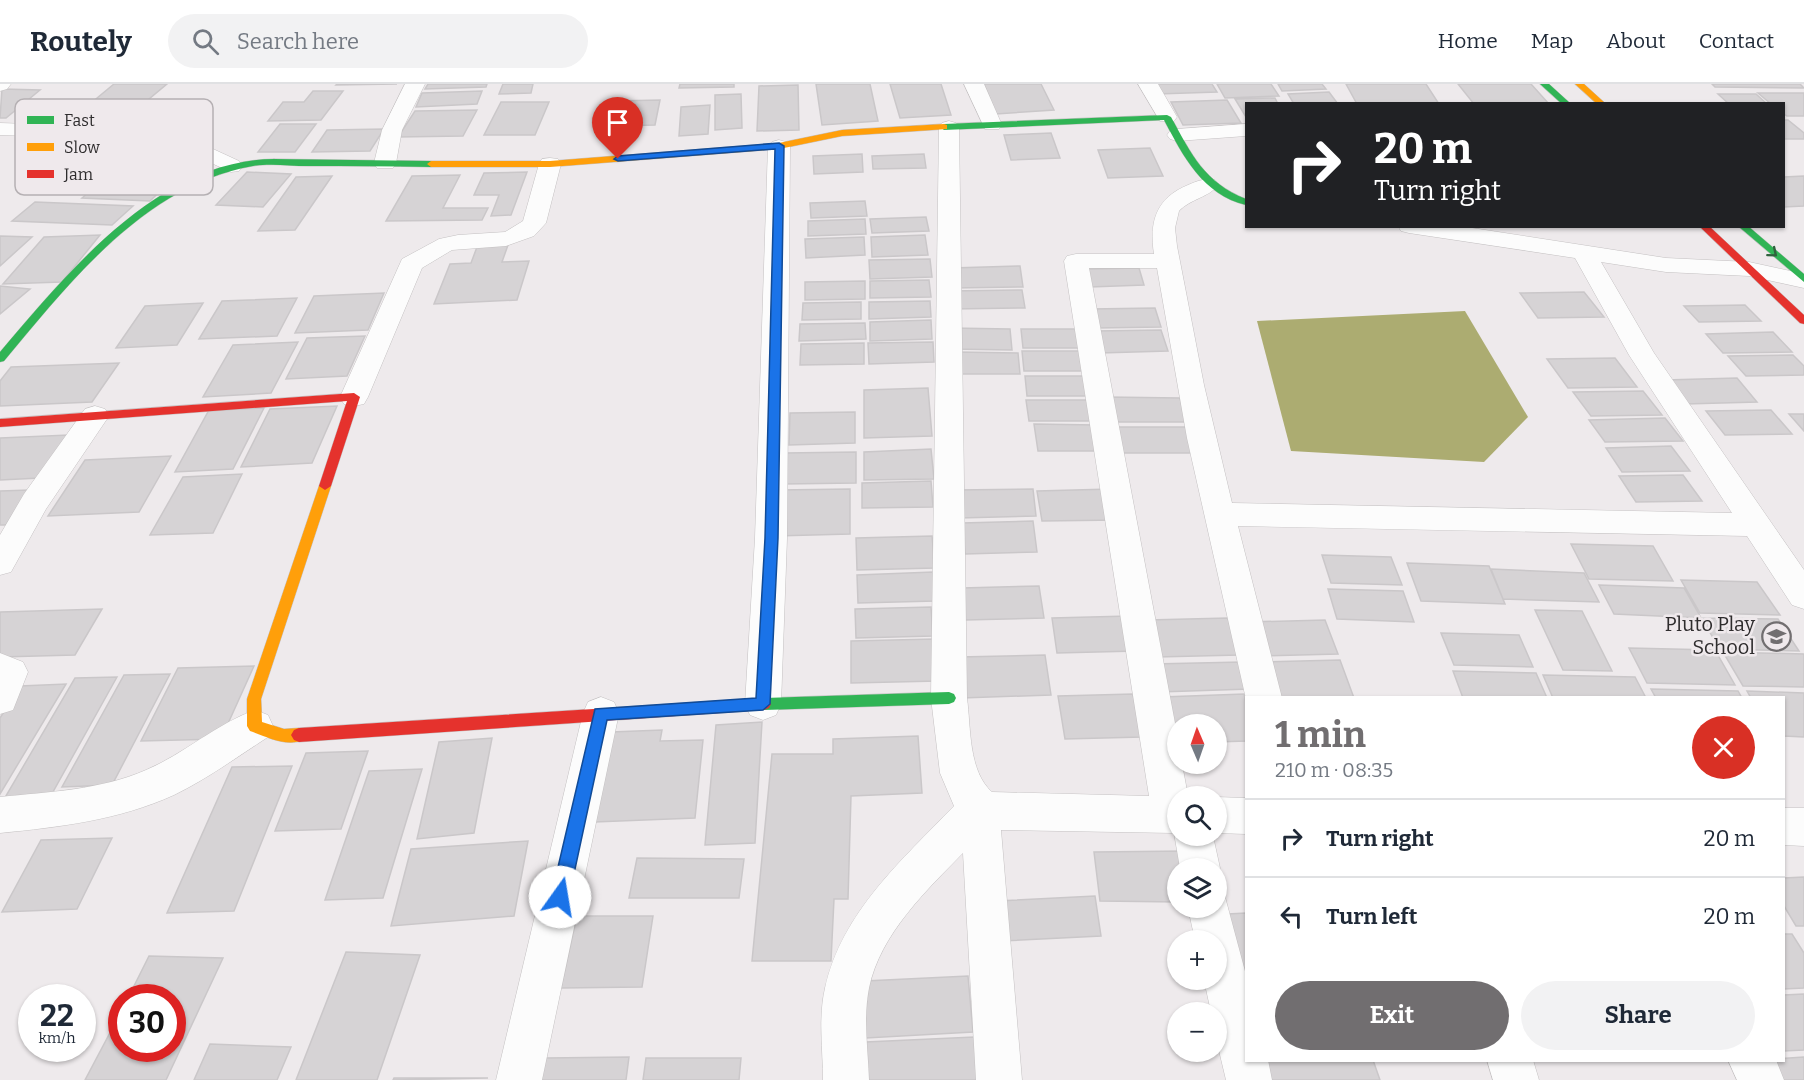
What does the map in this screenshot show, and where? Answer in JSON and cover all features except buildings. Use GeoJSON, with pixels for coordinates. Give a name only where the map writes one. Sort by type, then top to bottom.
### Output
{"type":"FeatureCollection","features":[{"type":"Feature","properties":{"kind":"street"},"geometry":{"type":"LineString","coordinates":[[385,163],[392,130],[415,84]]}},
{"type":"Feature","properties":{"kind":"street"},"geometry":{"type":"LineString","coordinates":[[974,84],[992,125]]}},
{"type":"Feature","properties":{"kind":"street"},"geometry":{"type":"LineString","coordinates":[[1148,84],[1197,174],[1222,195],[1245,202]]}},
{"type":"Feature","properties":{"kind":"street"},"geometry":{"type":"LineString","coordinates":[[1544,84],[1565,102]]}},
{"type":"Feature","properties":{"kind":"street"},"geometry":{"type":"LineString","coordinates":[[1579,84],[1600,102]]}},
{"type":"Feature","properties":{"kind":"street"},"geometry":{"type":"LineString","coordinates":[[213,173],[231,166],[309,162],[550,164],[779,146],[842,133],[992,125],[1172,126],[1245,130]]}},
{"type":"Feature","properties":{"kind":"street"},"geometry":{"type":"LineString","coordinates":[[949,127],[949,698],[959,774],[968,793],[980,807],[999,1080]]}},
{"type":"Feature","properties":{"kind":"street"},"geometry":{"type":"LineString","coordinates":[[0,129],[15,130]]}},
{"type":"Feature","properties":{"kind":"street"},"geometry":{"type":"LineString","coordinates":[[763,704],[771,538],[779,146]]}},
{"type":"Feature","properties":{"kind":"street"},"geometry":{"type":"LineString","coordinates":[[213,157],[231,166]]}},
{"type":"Feature","properties":{"kind":"street"},"geometry":{"type":"LineString","coordinates":[[255,726],[254,699],[354,397],[411,264],[429,251],[449,243],[515,238],[529,231],[534,223],[550,164]]}},
{"type":"Feature","properties":{"kind":"street"},"geometry":{"type":"LineString","coordinates":[[1207,184],[1178,198],[1166,213],[1164,230],[1179,326],[1219,514],[1264,696]]}},
{"type":"Feature","properties":{"kind":"street"},"geometry":{"type":"LineString","coordinates":[[0,359],[49,300],[95,254],[139,218],[174,195]]}},
{"type":"Feature","properties":{"kind":"street"},"geometry":{"type":"LineString","coordinates":[[1422,228],[1666,265],[1749,269],[1804,280]]}},
{"type":"Feature","properties":{"kind":"street"},"geometry":{"type":"LineString","coordinates":[[1705,228],[1804,321]]}},
{"type":"Feature","properties":{"kind":"street"},"geometry":{"type":"LineString","coordinates":[[1744,228],[1804,280]]}},
{"type":"Feature","properties":{"kind":"street"},"geometry":{"type":"LineString","coordinates":[[1584,253],[1642,355],[1804,596]]}},
{"type":"Feature","properties":{"kind":"street"},"geometry":{"type":"LineString","coordinates":[[1169,261],[1076,261],[1174,786]]}},
{"type":"Feature","properties":{"kind":"street"},"geometry":{"type":"LineString","coordinates":[[0,423],[354,397]]}},
{"type":"Feature","properties":{"kind":"street"},"geometry":{"type":"LineString","coordinates":[[0,563],[35,502],[95,416]]}},
{"type":"Feature","properties":{"kind":"street"},"geometry":{"type":"LineString","coordinates":[[1219,514],[1755,525]]}},
{"type":"Feature","properties":{"kind":"street"},"geometry":{"type":"LineString","coordinates":[[0,668],[10,672],[0,699]]}},
{"type":"Feature","properties":{"kind":"street"},"geometry":{"type":"LineString","coordinates":[[255,726],[284,736],[601,713],[763,704],[949,698]]}},
{"type":"Feature","properties":{"kind":"street"},"geometry":{"type":"LineString","coordinates":[[519,1080],[601,713]]}},
{"type":"Feature","properties":{"kind":"street"},"geometry":{"type":"LineString","coordinates":[[0,815],[85,806],[129,795],[174,776],[255,726]]}},
{"type":"Feature","properties":{"kind":"street"},"geometry":{"type":"LineString","coordinates":[[980,807],[1008,812],[1167,821]]}},
{"type":"Feature","properties":{"kind":"street"},"geometry":{"type":"LineString","coordinates":[[846,1080],[847,989],[859,949],[879,916],[980,807]]}},
{"type":"Feature","properties":{"kind":"street"},"geometry":{"type":"LineString","coordinates":[[1227,815],[1245,816]]}},
{"type":"Feature","properties":{"kind":"street"},"geometry":{"type":"LineString","coordinates":[[1785,827],[1804,827]]}},
{"type":"Feature","properties":{"kind":"street"},"geometry":{"type":"LineString","coordinates":[[1211,918],[1245,1059]]}},
{"type":"Feature","properties":{"kind":"street"},"geometry":{"type":"LineString","coordinates":[[1246,1062],[1250,1080]]}},
{"type":"Feature","properties":{"kind":"street"},"geometry":{"type":"LineString","coordinates":[[1511,1062],[1516,1080]]}},
{"type":"Feature","properties":{"kind":"street"},"geometry":{"type":"LineString","coordinates":[[1751,1062],[1761,1080]]}},
{"type":"Feature","properties":{"kind":"shaded area"},"geometry":{"type":"Polygon","coordinates":[[[1465,311],[1528,417],[1484,462],[1291,451],[1257,321],[1465,311]]]}},
{"type":"Feature","properties":{"kind":"traffic: fast"},"geometry":{"type":"LineString","coordinates":[[1544,84],[1565,102]]}},
{"type":"Feature","properties":{"kind":"traffic: fast"},"geometry":{"type":"LineString","coordinates":[[944,127],[1167,117],[1189,158],[1206,179],[1230,196],[1245,202]]}},
{"type":"Feature","properties":{"kind":"traffic: fast"},"geometry":{"type":"LineString","coordinates":[[213,173],[254,163],[274,162],[431,164]]}},
{"type":"Feature","properties":{"kind":"traffic: fast"},"geometry":{"type":"LineString","coordinates":[[0,359],[80,267],[145,211],[170,195]]}},
{"type":"Feature","properties":{"kind":"traffic: fast"},"geometry":{"type":"LineString","coordinates":[[1744,228],[1804,279]]}},
{"type":"Feature","properties":{"kind":"traffic: fast"},"geometry":{"type":"LineString","coordinates":[[764,704],[949,698]]}},
{"type":"Feature","properties":{"kind":"traffic: slow"},"geometry":{"type":"LineString","coordinates":[[1579,84],[1600,102]]}},
{"type":"Feature","properties":{"kind":"traffic: slow"},"geometry":{"type":"LineString","coordinates":[[431,164],[550,164],[779,146],[842,133],[944,127]]}},
{"type":"Feature","properties":{"kind":"traffic: slow"},"geometry":{"type":"LineString","coordinates":[[299,735],[284,736],[255,726],[254,699],[325,486]]}},
{"type":"Feature","properties":{"kind":"traffic: jam"},"geometry":{"type":"LineString","coordinates":[[1705,228],[1804,321]]}},
{"type":"Feature","properties":{"kind":"traffic: jam"},"geometry":{"type":"LineString","coordinates":[[0,423],[354,397],[325,486]]}},
{"type":"Feature","properties":{"kind":"traffic: jam"},"geometry":{"type":"LineString","coordinates":[[299,735],[764,704]]}},
{"type":"Feature","properties":{"kind":"place","name":"Pluto Play School"},"geometry":{"type":"Point","coordinates":[1776,636]}},
{"type":"Feature","properties":{"kind":"route"},"geometry":{"type":"LineString","coordinates":[[560,897],[601,713],[763,704],[771,538],[779,146],[618,159]]}}]}
